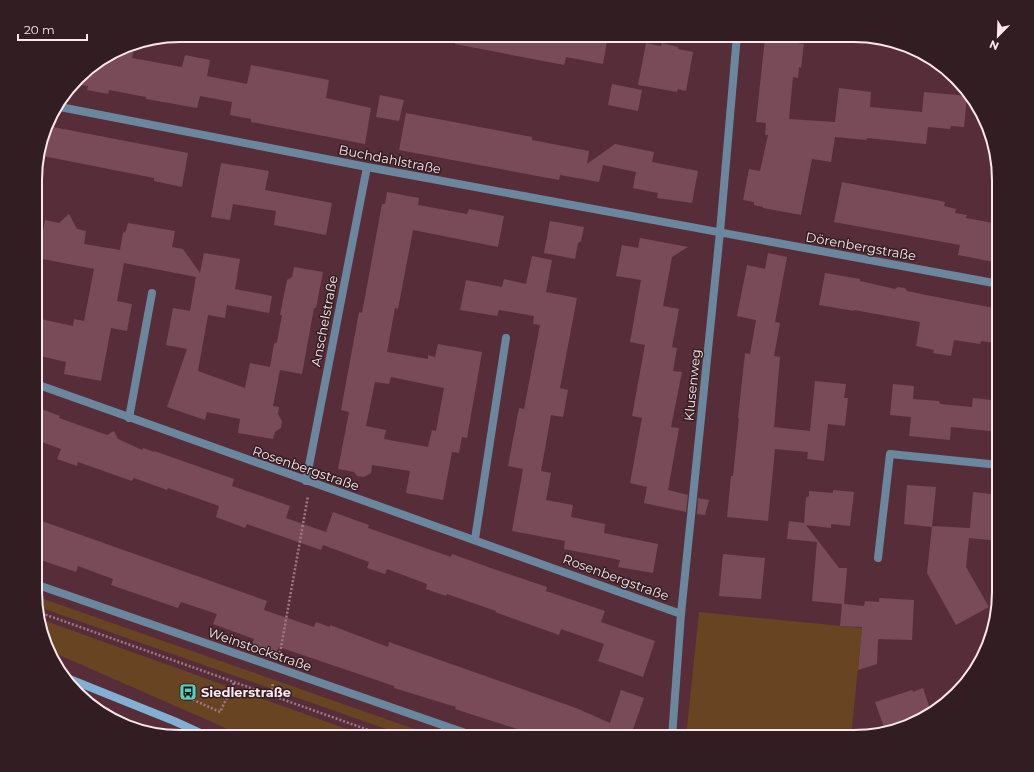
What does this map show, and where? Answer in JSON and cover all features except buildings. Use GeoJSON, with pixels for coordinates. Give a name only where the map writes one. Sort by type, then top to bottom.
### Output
{"type":"FeatureCollection","features":[{"type":"Feature","properties":{"kind":"main road"},"geometry":{"type":"LineString","coordinates":[[75,682],[194,730]]}},
{"type":"Feature","properties":{"kind":"street","name":"Klusenweg"},"geometry":{"type":"LineString","coordinates":[[673,730],[681,614],[720,232],[736,42]]}},
{"type":"Feature","properties":{"kind":"street","name":"Buchdahlstraße"},"geometry":{"type":"LineString","coordinates":[[62,107],[367,167],[720,232]]}},
{"type":"Feature","properties":{"kind":"street","name":"Anschelstraße"},"geometry":{"type":"LineString","coordinates":[[308,482],[367,167]]}},
{"type":"Feature","properties":{"kind":"street","name":"Dörenbergstraße"},"geometry":{"type":"LineString","coordinates":[[720,232],[992,283]]}},
{"type":"Feature","properties":{"kind":"street"},"geometry":{"type":"LineString","coordinates":[[129,418],[152,293]]}},
{"type":"Feature","properties":{"kind":"street"},"geometry":{"type":"LineString","coordinates":[[475,539],[506,338]]}},
{"type":"Feature","properties":{"kind":"street","name":"Rosenbergstraße"},"geometry":{"type":"LineString","coordinates":[[42,386],[308,482],[475,539],[681,614]]}},
{"type":"Feature","properties":{"kind":"street"},"geometry":{"type":"LineString","coordinates":[[878,558],[890,454],[992,464]]}},
{"type":"Feature","properties":{"kind":"street","name":"Weinstockstraße"},"geometry":{"type":"LineString","coordinates":[[42,586],[457,730]]}},
{"type":"Feature","properties":{"kind":"path"},"geometry":{"type":"LineString","coordinates":[[271,694],[277,668],[308,482]]}},
{"type":"Feature","properties":{"kind":"path"},"geometry":{"type":"LineString","coordinates":[[44,614],[369,730]]}},
{"type":"Feature","properties":{"kind":"path"},"geometry":{"type":"LineString","coordinates":[[189,698],[220,712],[235,682]]}},
{"type":"Feature","properties":{"kind":"shaded area"},"geometry":{"type":"Polygon","coordinates":[[[42,598],[417,730],[389,730],[43,609],[42,598]]]}},
{"type":"Feature","properties":{"kind":"shaded area"},"geometry":{"type":"Polygon","coordinates":[[[699,612],[862,628],[852,730],[687,730],[699,612]]]}},
{"type":"Feature","properties":{"kind":"shaded area"},"geometry":{"type":"Polygon","coordinates":[[[45,621],[349,730],[230,730],[56,654],[49,637],[45,621]]]}},
{"type":"Feature","properties":{"kind":"place","name":"Siedlerstraße"},"geometry":{"type":"Point","coordinates":[188,692]}}]}
